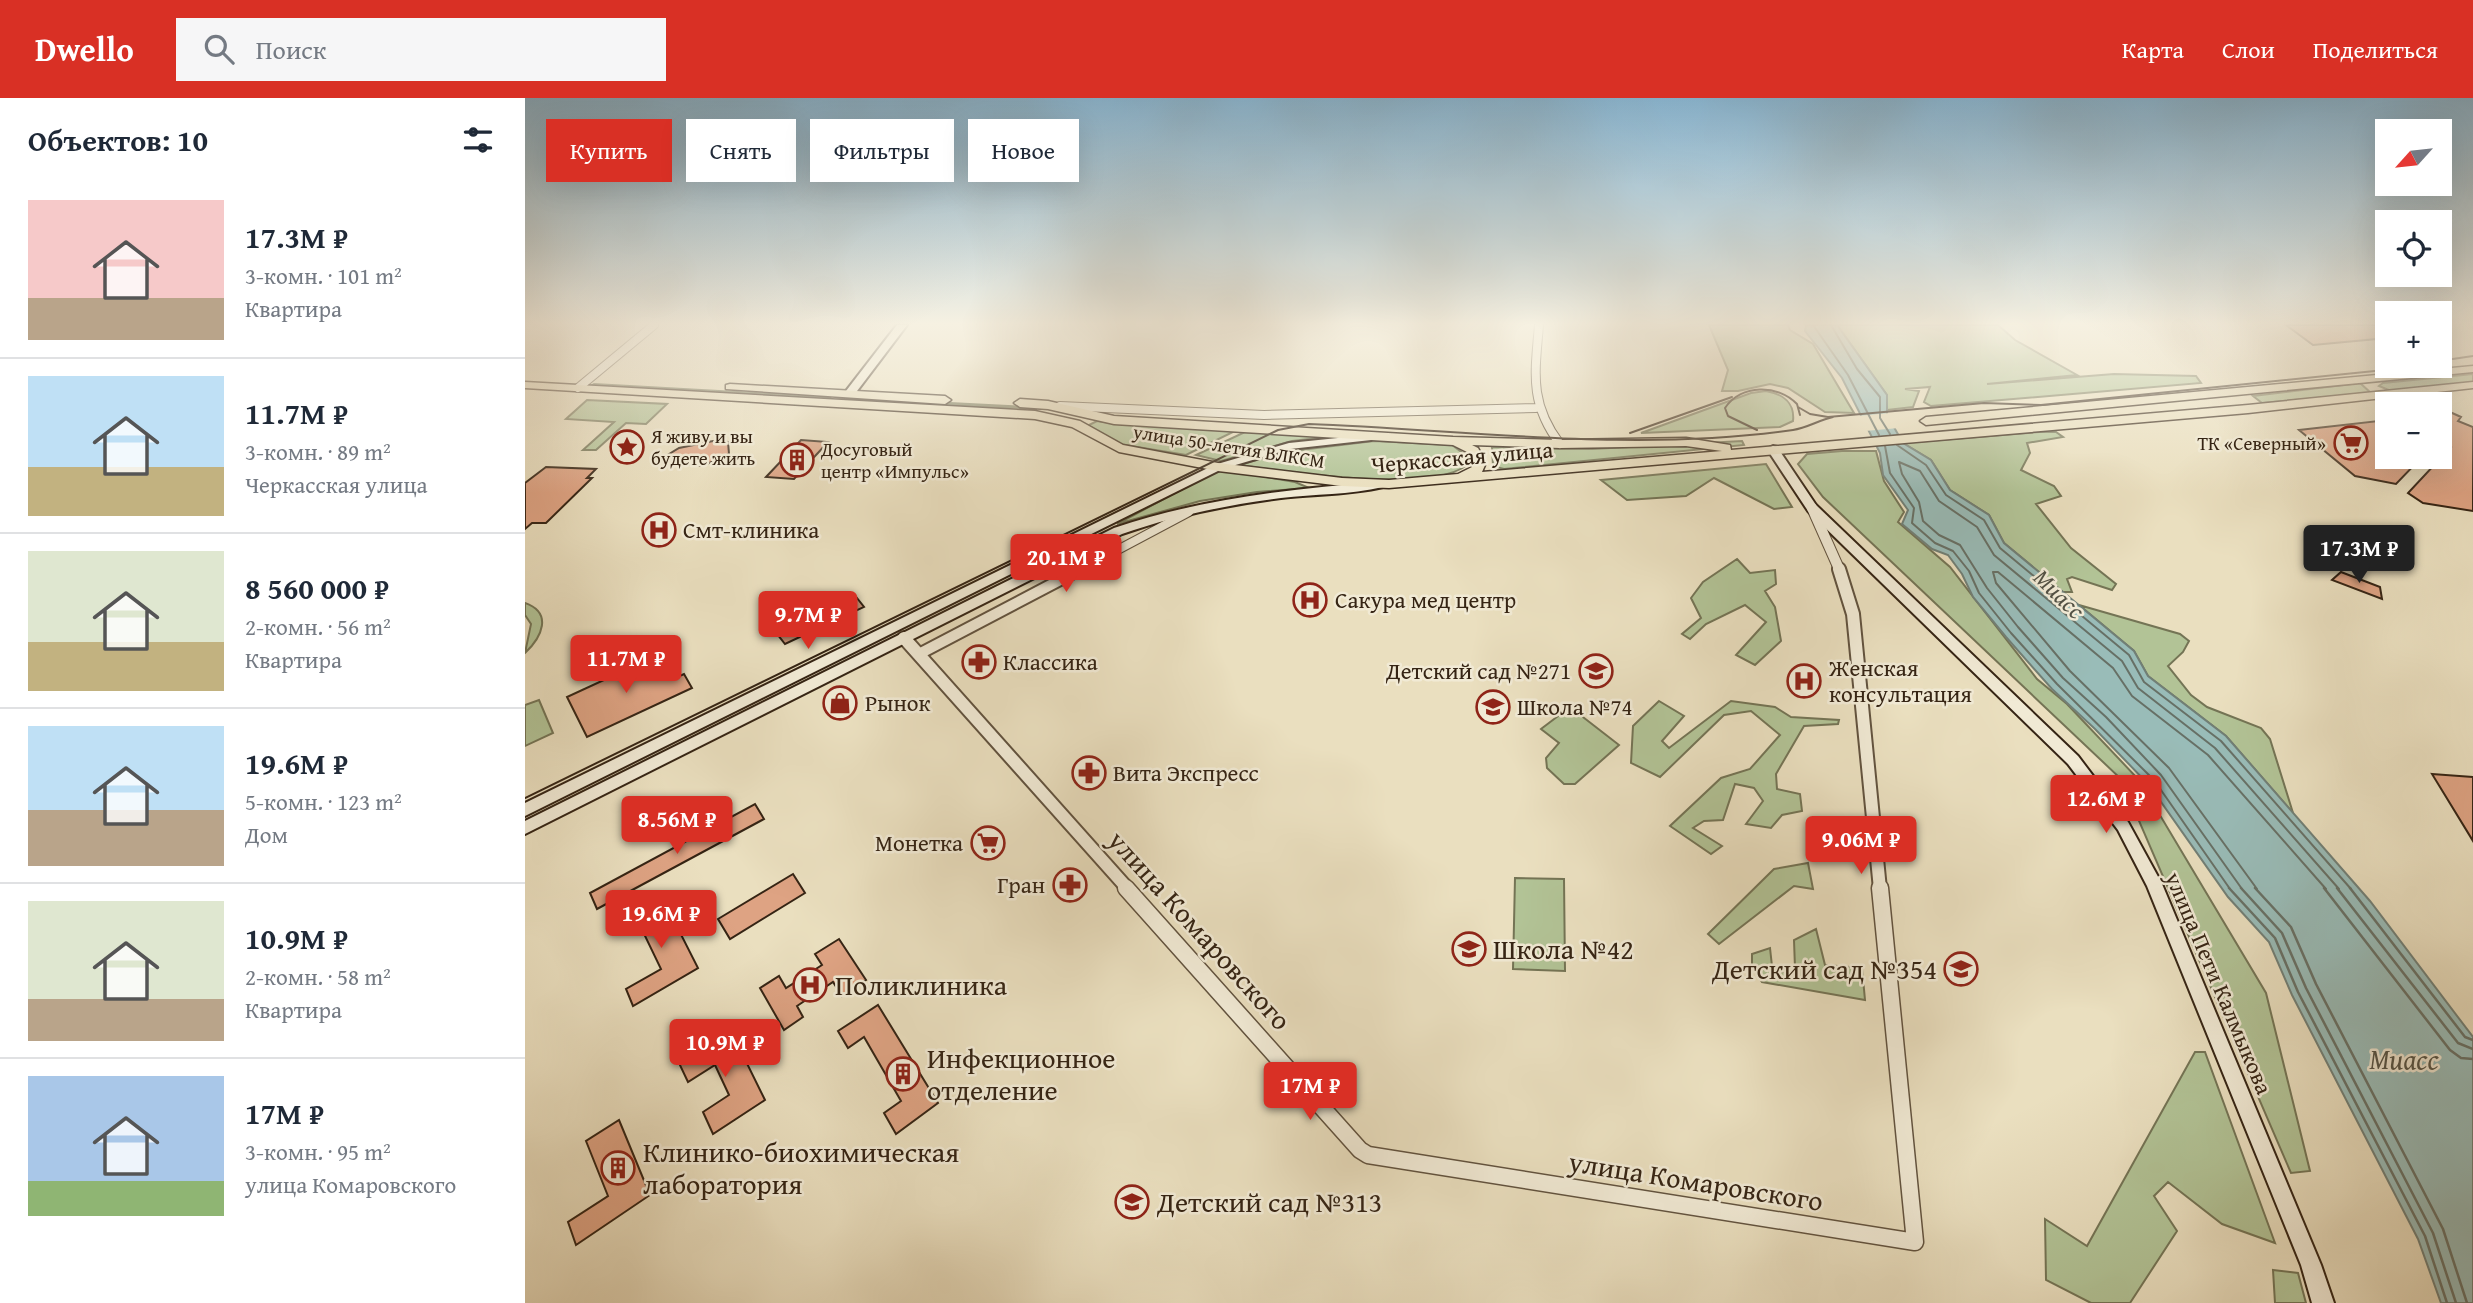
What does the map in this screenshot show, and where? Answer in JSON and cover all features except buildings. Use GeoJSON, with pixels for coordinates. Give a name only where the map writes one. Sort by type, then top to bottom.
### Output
{"type":"FeatureCollection","features":[{"type":"Feature","properties":{"kind":"main road","name":"улица 50-летия ВЛКСМ"},"geometry":{"type":"LineString","coordinates":[[631,381],[1048,405],[1114,420],[1389,436]]}},
{"type":"Feature","properties":{"kind":"main road"},"geometry":{"type":"LineString","coordinates":[[841,404],[859,381]]}},
{"type":"Feature","properties":{"kind":"main road"},"geometry":{"type":"LineString","coordinates":[[1926,421],[2348,381]]}},
{"type":"Feature","properties":{"kind":"main road"},"geometry":{"type":"LineString","coordinates":[[2372,381],[2378,390],[2387,392]]}},
{"type":"Feature","properties":{"kind":"main road","name":"улица 50-летия ВЛКСМ"},"geometry":{"type":"LineString","coordinates":[[525,385],[1035,415],[1063,420],[1119,448],[1218,467],[1342,482],[1389,484]]}},
{"type":"Feature","properties":{"kind":"main road","name":"Черкасская улица"},"geometry":{"type":"LineString","coordinates":[[2401,392],[2473,385]]}},
{"type":"Feature","properties":{"kind":"main road"},"geometry":{"type":"LineString","coordinates":[[2231,393],[2248,408]]}},
{"type":"Feature","properties":{"kind":"main road","name":"Черкасская улица"},"geometry":{"type":"LineString","coordinates":[[525,810],[1118,531],[1199,506],[1270,495],[2375,395]]}},
{"type":"Feature","properties":{"kind":"main road"},"geometry":{"type":"LineString","coordinates":[[2147,417],[2200,396]]}},
{"type":"Feature","properties":{"kind":"main road","name":"Черкасская улица"},"geometry":{"type":"LineString","coordinates":[[525,828],[1218,467],[1289,446],[1389,436],[1560,444],[1686,442],[1754,451]]}},
{"type":"Feature","properties":{"kind":"main road"},"geometry":{"type":"LineString","coordinates":[[1451,480],[1472,473],[1480,463],[1474,451],[1453,441]]}},
{"type":"Feature","properties":{"kind":"main road","name":"улица Пети Калмыкова"},"geometry":{"type":"LineString","coordinates":[[1773,449],[1812,508],[2073,760],[2123,826],[2141,857],[2175,933],[2311,1265],[2323,1303]]}},
{"type":"Feature","properties":{"kind":"street"},"geometry":{"type":"LineString","coordinates":[[578,388],[586,381]]}},
{"type":"Feature","properties":{"kind":"street"},"geometry":{"type":"LineString","coordinates":[[1537,381],[1536,408],[1545,426],[1560,444]]}},
{"type":"Feature","properties":{"kind":"street"},"geometry":{"type":"LineString","coordinates":[[1048,405],[1264,415],[1536,408]]}},
{"type":"Feature","properties":{"kind":"street"},"geometry":{"type":"LineString","coordinates":[[919,654],[1199,506]]}},
{"type":"Feature","properties":{"kind":"street","name":"улица Пети Калмыкова"},"geometry":{"type":"LineString","coordinates":[[1812,508],[1847,586],[1853,614],[1915,1242]]}},
{"type":"Feature","properties":{"kind":"street","name":"улица Комаровского"},"geometry":{"type":"LineString","coordinates":[[899,633],[1360,1150],[1368,1155],[1915,1242]]}},
{"type":"Feature","properties":{"kind":"green space"},"geometry":{"type":"Polygon","coordinates":[[[1725,381],[1835,381],[1854,413],[1825,412],[1788,388],[1770,384],[1738,391],[1722,391],[1725,381]]]}},
{"type":"Feature","properties":{"kind":"green space"},"geometry":{"type":"Polygon","coordinates":[[[1877,381],[2015,381],[1987,384],[2022,381],[2201,383],[1931,406],[1924,402],[1930,387],[1905,389],[1919,391],[1913,407],[1887,410],[1887,395],[1877,381]]]}},
{"type":"Feature","properties":{"kind":"green space"},"geometry":{"type":"Polygon","coordinates":[[[2401,381],[2473,381],[2391,391],[2379,386],[2401,381]]]}},
{"type":"Feature","properties":{"kind":"green space"},"geometry":{"type":"Polygon","coordinates":[[[2360,383],[2371,393],[2262,403],[2253,396],[2360,383]]]}},
{"type":"Feature","properties":{"kind":"green space"},"geometry":{"type":"Polygon","coordinates":[[[594,384],[829,397],[831,398],[591,386],[594,384]]]}},
{"type":"Feature","properties":{"kind":"green space"},"geometry":{"type":"Polygon","coordinates":[[[1766,391],[1787,400],[1792,409],[1793,421],[1780,427],[1641,433],[1751,393],[1766,391]]]}},
{"type":"Feature","properties":{"kind":"green space"},"geometry":{"type":"Polygon","coordinates":[[[872,399],[1045,408],[1050,409],[870,402],[872,399]]]}},
{"type":"Feature","properties":{"kind":"green space"},"geometry":{"type":"Polygon","coordinates":[[[587,400],[667,404],[646,424],[626,423],[596,450],[583,450],[614,422],[566,419],[587,400]]]}},
{"type":"Feature","properties":{"kind":"green space"},"geometry":{"type":"Polygon","coordinates":[[[1097,421],[1235,431],[1186,455],[1119,444],[1102,436],[1089,425],[1097,421]]]}},
{"type":"Feature","properties":{"kind":"green space"},"geometry":{"type":"Polygon","coordinates":[[[1245,432],[1325,437],[1292,441],[1221,461],[1196,455],[1245,432]]]}},
{"type":"Feature","properties":{"kind":"green space"},"geometry":{"type":"Polygon","coordinates":[[[2056,432],[2063,437],[2027,443],[2030,453],[2021,470],[2054,486],[2061,496],[2036,504],[2071,548],[2116,584],[2112,590],[2072,577],[2067,579],[2072,592],[2063,592],[2004,543],[1989,515],[1950,490],[1931,460],[1903,443],[2056,432]]]}},
{"type":"Feature","properties":{"kind":"green space"},"geometry":{"type":"Polygon","coordinates":[[[1374,441],[1452,445],[1472,460],[1456,471],[1431,477],[1398,479],[1325,476],[1239,465],[1284,452],[1374,441]]]}},
{"type":"Feature","properties":{"kind":"green space"},"geometry":{"type":"Polygon","coordinates":[[[1742,441],[1744,445],[1504,469],[1493,466],[1492,447],[1592,449],[1742,441]]]}},
{"type":"Feature","properties":{"kind":"green space"},"geometry":{"type":"Polygon","coordinates":[[[1876,451],[1884,481],[1904,512],[1898,522],[1950,567],[2037,679],[2067,704],[2139,780],[2266,993],[2310,1171],[2291,1173],[2121,779],[1823,497],[1798,464],[1807,454],[1876,451]]]}},
{"type":"Feature","properties":{"kind":"green space"},"geometry":{"type":"Polygon","coordinates":[[[1766,464],[1792,507],[1774,509],[1714,478],[1686,496],[1627,500],[1601,480],[1766,464]]]}},
{"type":"Feature","properties":{"kind":"green space"},"geometry":{"type":"Polygon","coordinates":[[[1220,469],[1295,482],[1309,488],[1257,492],[1200,501],[1117,524],[1220,469]]]}},
{"type":"Feature","properties":{"kind":"green space"},"geometry":{"type":"Polygon","coordinates":[[[1737,559],[1750,573],[1775,570],[1776,584],[1765,591],[1775,607],[1781,641],[1755,665],[1736,655],[1766,622],[1745,605],[1706,624],[1690,639],[1682,634],[1701,618],[1691,598],[1703,582],[1737,559]]]}},
{"type":"Feature","properties":{"kind":"green space"},"geometry":{"type":"Polygon","coordinates":[[[525,603],[539,613],[542,626],[536,640],[525,653],[531,624],[525,615],[525,603]]]}},
{"type":"Feature","properties":{"kind":"green space"},"geometry":{"type":"Polygon","coordinates":[[[2079,605],[2180,634],[2189,641],[2183,652],[2168,666],[2191,695],[2207,707],[2261,728],[2270,739],[2293,813],[2226,736],[2148,676],[2134,651],[2079,605]]]}},
{"type":"Feature","properties":{"kind":"green space"},"geometry":{"type":"Polygon","coordinates":[[[539,700],[553,733],[525,746],[525,705],[539,700]]]}},
{"type":"Feature","properties":{"kind":"green space"},"geometry":{"type":"Polygon","coordinates":[[[1659,701],[1684,716],[1662,741],[1669,748],[1731,701],[1775,707],[1791,717],[1839,720],[1838,724],[1804,726],[1776,774],[1777,789],[1800,794],[1802,811],[1782,815],[1771,828],[1746,824],[1763,801],[1754,788],[1735,784],[1723,820],[1704,821],[1693,828],[1722,846],[1711,854],[1670,826],[1721,778],[1750,769],[1780,735],[1751,711],[1724,715],[1660,777],[1631,763],[1633,726],[1659,701]]]}},
{"type":"Feature","properties":{"kind":"green space"},"geometry":{"type":"Polygon","coordinates":[[[1570,707],[1619,745],[1575,784],[1564,784],[1547,768],[1546,758],[1559,743],[1541,729],[1570,707]]]}},
{"type":"Feature","properties":{"kind":"green space"},"geometry":{"type":"Polygon","coordinates":[[[1808,863],[1813,889],[1794,886],[1719,944],[1708,934],[1774,869],[1808,863]]]}},
{"type":"Feature","properties":{"kind":"green space"},"geometry":{"type":"Polygon","coordinates":[[[1515,878],[1564,879],[1565,971],[1513,969],[1515,878]]]}},
{"type":"Feature","properties":{"kind":"green space"},"geometry":{"type":"Polygon","coordinates":[[[1816,929],[1825,965],[1862,968],[1865,1000],[1762,982],[1752,966],[1752,954],[1770,948],[1773,975],[1795,968],[1794,940],[1816,929]]]}},
{"type":"Feature","properties":{"kind":"green space"},"geometry":{"type":"Polygon","coordinates":[[[2195,1052],[2205,1052],[2275,1243],[2222,1224],[2168,1182],[2154,1196],[2177,1231],[2130,1303],[2091,1303],[2046,1280],[2045,1219],[2087,1246],[2195,1052]]]}},
{"type":"Feature","properties":{"kind":"green space"},"geometry":{"type":"Polygon","coordinates":[[[2273,1270],[2298,1273],[2306,1303],[2275,1303],[2273,1270]]]}},
{"type":"Feature","properties":{"kind":"water","name":"Миасс"},"geometry":{"type":"Polygon","coordinates":[[[1844,381],[1877,381],[1887,395],[1887,415],[1903,443],[1931,460],[1950,490],[1989,515],[2004,543],[2134,651],[2148,676],[2226,736],[2370,901],[2473,1037],[2473,1303],[2441,1303],[2418,1239],[2292,995],[2269,942],[2228,897],[2149,785],[2052,689],[2006,637],[1973,597],[1962,574],[1948,555],[1932,549],[1902,524],[1908,510],[1883,475],[1880,453],[1844,381]]]}},
{"type":"Feature","properties":{"kind":"pier"},"geometry":{"type":"Polygon","coordinates":[[[1890,413],[1899,428],[1865,431],[1857,416],[1890,413]]]}},
{"type":"Feature","properties":{"kind":"tram line"},"geometry":{"type":"LineString","coordinates":[[1798,407],[1810,414],[1828,417],[1984,403],[2041,405],[2274,381]]}},
{"type":"Feature","properties":{"kind":"tram line"},"geometry":{"type":"LineString","coordinates":[[1757,430],[1728,416],[1725,408],[1740,394],[1760,390],[1780,393],[1797,404],[1800,415]]}},
{"type":"Feature","properties":{"kind":"tram line"},"geometry":{"type":"LineString","coordinates":[[1630,433],[1732,397]]}},
{"type":"Feature","properties":{"kind":"tram line"},"geometry":{"type":"LineString","coordinates":[[525,798],[1278,430],[1309,424],[1551,438],[1672,440],[1793,430],[1833,417]]}},
{"type":"Feature","properties":{"kind":"place","name":"ТК «Северный»"},"geometry":{"type":"Point","coordinates":[2351,443]}},
{"type":"Feature","properties":{"kind":"place","name":"Я живу и вы будете жить"},"geometry":{"type":"Point","coordinates":[627,447]}},
{"type":"Feature","properties":{"kind":"place","name":"Досуговый центр «Импульс»"},"geometry":{"type":"Point","coordinates":[797,460]}},
{"type":"Feature","properties":{"kind":"place","name":"Смт-клиника"},"geometry":{"type":"Point","coordinates":[659,530]}},
{"type":"Feature","properties":{"kind":"place","name":"Сакура мед центр"},"geometry":{"type":"Point","coordinates":[1310,600]}},
{"type":"Feature","properties":{"kind":"place","name":"Классика"},"geometry":{"type":"Point","coordinates":[979,662]}},
{"type":"Feature","properties":{"kind":"place","name":"Детский сад №271"},"geometry":{"type":"Point","coordinates":[1596,671]}},
{"type":"Feature","properties":{"kind":"place","name":"Женская консультация"},"geometry":{"type":"Point","coordinates":[1804,681]}},
{"type":"Feature","properties":{"kind":"place","name":"Рынок"},"geometry":{"type":"Point","coordinates":[840,703]}},
{"type":"Feature","properties":{"kind":"place","name":"Школа №74"},"geometry":{"type":"Point","coordinates":[1493,707]}},
{"type":"Feature","properties":{"kind":"place","name":"Вита Экспресс"},"geometry":{"type":"Point","coordinates":[1089,773]}},
{"type":"Feature","properties":{"kind":"place","name":"Монетка"},"geometry":{"type":"Point","coordinates":[988,843]}},
{"type":"Feature","properties":{"kind":"place","name":"Гран"},"geometry":{"type":"Point","coordinates":[1070,885]}},
{"type":"Feature","properties":{"kind":"place","name":"Школа №42"},"geometry":{"type":"Point","coordinates":[1469,949]}},
{"type":"Feature","properties":{"kind":"place","name":"Детский сад №354"},"geometry":{"type":"Point","coordinates":[1961,969]}},
{"type":"Feature","properties":{"kind":"place","name":"Поликлиника"},"geometry":{"type":"Point","coordinates":[810,985]}},
{"type":"Feature","properties":{"kind":"place","name":"Инфекционное отделение"},"geometry":{"type":"Point","coordinates":[903,1074]}},
{"type":"Feature","properties":{"kind":"place","name":"Клинико-биохимическая лаборатория"},"geometry":{"type":"Point","coordinates":[618,1168]}},
{"type":"Feature","properties":{"kind":"place","name":"Детский сад №313"},"geometry":{"type":"Point","coordinates":[1132,1202]}}]}
